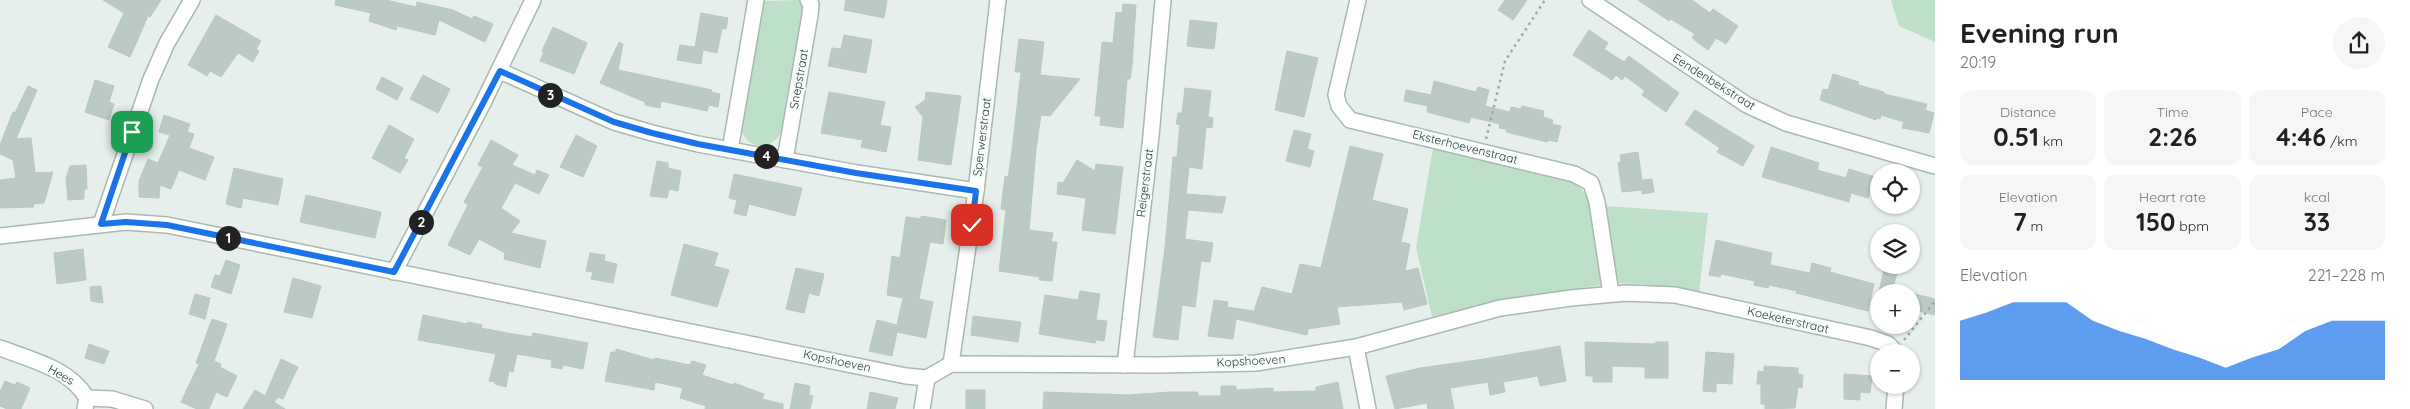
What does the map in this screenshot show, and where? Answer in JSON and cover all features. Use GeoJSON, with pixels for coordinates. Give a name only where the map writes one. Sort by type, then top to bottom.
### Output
{"type":"FeatureCollection","features":[{"type":"Feature","properties":{"kind":"street"},"geometry":{"type":"LineString","coordinates":[[101,224],[151,79],[167,43],[192,0]]}},
{"type":"Feature","properties":{"kind":"street"},"geometry":{"type":"LineString","coordinates":[[730,150],[756,0]]}},
{"type":"Feature","properties":{"kind":"street","name":"Snepstraat"},"geometry":{"type":"LineString","coordinates":[[785,160],[810,15],[811,4],[808,0]]}},
{"type":"Feature","properties":{"kind":"street","name":"Sperwerstraat"},"geometry":{"type":"LineString","coordinates":[[951,364],[976,191],[998,0]]}},
{"type":"Feature","properties":{"kind":"street","name":"Reigerstraat"},"geometry":{"type":"LineString","coordinates":[[1125,365],[1151,136],[1164,0]]}},
{"type":"Feature","properties":{"kind":"street","name":"Eksterhoevenstraat"},"geometry":{"type":"LineString","coordinates":[[1358,0],[1336,95],[1339,106],[1350,120],[1574,174],[1591,183],[1597,202],[1611,294]]}},
{"type":"Feature","properties":{"kind":"street","name":"Eendenbekstraat"},"geometry":{"type":"LineString","coordinates":[[1590,0],[1747,105],[1786,123],[1935,166]]}},
{"type":"Feature","properties":{"kind":"street"},"geometry":{"type":"LineString","coordinates":[[394,272],[500,71],[529,1]]}},
{"type":"Feature","properties":{"kind":"street"},"geometry":{"type":"LineString","coordinates":[[500,71],[614,122],[652,133],[785,160],[976,191]]}},
{"type":"Feature","properties":{"kind":"street","name":"Kopshoeven"},"geometry":{"type":"LineString","coordinates":[[0,236],[126,222],[167,225],[906,376],[927,378]]}},
{"type":"Feature","properties":{"kind":"street","name":"Kopshoeven"},"geometry":{"type":"LineString","coordinates":[[951,364],[1125,365],[1256,363],[1356,347],[1500,308],[1611,294],[1653,293],[1675,295]]}},
{"type":"Feature","properties":{"kind":"street","name":"Koeketerstraat"},"geometry":{"type":"LineString","coordinates":[[1675,295],[1871,338],[1888,344]]}},
{"type":"Feature","properties":{"kind":"street"},"geometry":{"type":"LineString","coordinates":[[1356,347],[1368,409]]}},
{"type":"Feature","properties":{"kind":"street","name":"Hees"},"geometry":{"type":"LineString","coordinates":[[0,348],[62,373],[81,388],[86,404],[112,399],[145,409]]}},
{"type":"Feature","properties":{"kind":"street"},"geometry":{"type":"LineString","coordinates":[[922,409],[927,378],[951,364]]}},
{"type":"Feature","properties":{"kind":"street"},"geometry":{"type":"LineString","coordinates":[[1894,409],[1895,394]]}},
{"type":"Feature","properties":{"kind":"path"},"geometry":{"type":"LineString","coordinates":[[1483,152],[1505,61],[1545,0]]}},
{"type":"Feature","properties":{"kind":"path"},"geometry":{"type":"LineString","coordinates":[[1901,344],[1935,301]]}},
{"type":"Feature","properties":{"kind":"green space"},"geometry":{"type":"Polygon","coordinates":[[[800,0],[803,9],[781,133],[771,143],[759,146],[748,141],[741,128],[765,1],[800,0]]]}},
{"type":"Feature","properties":{"kind":"green space"},"geometry":{"type":"Polygon","coordinates":[[[1891,0],[1935,0],[1935,42],[1899,26],[1891,0]]]}},
{"type":"Feature","properties":{"kind":"green space"},"geometry":{"type":"Polygon","coordinates":[[[1433,148],[1537,172],[1577,184],[1588,197],[1591,208],[1601,285],[1493,302],[1432,317],[1416,247],[1433,148]]]}},
{"type":"Feature","properties":{"kind":"green space"},"geometry":{"type":"Polygon","coordinates":[[[1605,206],[1708,213],[1699,293],[1651,285],[1619,283],[1612,278],[1605,206]]]}},
{"type":"Feature","properties":{"kind":"building"},"geometry":{"type":"Polygon","coordinates":[[[103,0],[161,0],[150,17],[148,16],[130,57],[108,47],[124,13],[103,0]]]}},
{"type":"Feature","properties":{"kind":"building"},"geometry":{"type":"Polygon","coordinates":[[[336,0],[386,0],[416,7],[417,2],[453,10],[472,19],[474,16],[493,24],[485,42],[439,20],[435,35],[397,26],[396,30],[369,21],[371,13],[335,5],[336,0]]]}},
{"type":"Feature","properties":{"kind":"building"},"geometry":{"type":"Polygon","coordinates":[[[846,0],[887,0],[884,18],[844,10],[846,0]]]}},
{"type":"Feature","properties":{"kind":"building"},"geometry":{"type":"Polygon","coordinates":[[[1505,0],[1527,0],[1513,20],[1498,10],[1505,0]]]}},
{"type":"Feature","properties":{"kind":"building"},"geometry":{"type":"Polygon","coordinates":[[[1638,0],[1692,0],[1710,13],[1713,9],[1738,26],[1726,44],[1716,38],[1708,50],[1692,38],[1695,34],[1671,19],[1669,21],[1638,0]]]}},
{"type":"Feature","properties":{"kind":"building"},"geometry":{"type":"Polygon","coordinates":[[[1123,4],[1136,5],[1132,66],[1130,79],[1127,79],[1123,128],[1100,125],[1101,116],[1095,116],[1102,42],[1113,43],[1116,12],[1122,13],[1123,4]]]}},
{"type":"Feature","properties":{"kind":"building"},"geometry":{"type":"Polygon","coordinates":[[[701,13],[728,18],[726,29],[722,28],[717,53],[703,50],[701,64],[677,60],[680,45],[695,47],[701,13]]]}},
{"type":"Feature","properties":{"kind":"building"},"geometry":{"type":"Polygon","coordinates":[[[216,15],[261,41],[256,49],[259,51],[253,62],[238,53],[221,77],[210,71],[207,76],[188,65],[216,15]]]}},
{"type":"Feature","properties":{"kind":"building"},"geometry":{"type":"Polygon","coordinates":[[[1190,20],[1217,23],[1214,49],[1187,46],[1190,20]]]}},
{"type":"Feature","properties":{"kind":"building"},"geometry":{"type":"Polygon","coordinates":[[[553,27],[587,43],[574,74],[540,61],[544,52],[542,51],[553,27]]]}},
{"type":"Feature","properties":{"kind":"building"},"geometry":{"type":"Polygon","coordinates":[[[1589,30],[1608,43],[1604,49],[1624,62],[1629,56],[1679,93],[1666,112],[1642,95],[1645,91],[1625,76],[1622,80],[1616,75],[1612,80],[1573,55],[1589,30]]]}},
{"type":"Feature","properties":{"kind":"building"},"geometry":{"type":"Polygon","coordinates":[[[844,35],[872,40],[866,73],[828,66],[832,48],[841,49],[844,35]]]}},
{"type":"Feature","properties":{"kind":"building"},"geometry":{"type":"Polygon","coordinates":[[[1019,39],[1044,42],[1040,75],[1080,79],[1050,116],[1041,115],[1036,149],[1029,230],[1053,233],[1051,242],[1057,242],[1052,281],[1039,280],[1040,277],[999,271],[1006,210],[1001,209],[1005,176],[1008,177],[1011,159],[1021,72],[1015,72],[1019,39]]]}},
{"type":"Feature","properties":{"kind":"building"},"geometry":{"type":"Polygon","coordinates":[[[619,42],[623,44],[618,70],[712,90],[711,92],[720,94],[718,107],[709,105],[707,111],[661,101],[660,108],[645,105],[645,102],[600,83],[619,42]]]}},
{"type":"Feature","properties":{"kind":"building"},"geometry":{"type":"Polygon","coordinates":[[[1287,51],[1318,58],[1304,117],[1275,110],[1287,51]]]}},
{"type":"Feature","properties":{"kind":"building"},"geometry":{"type":"Polygon","coordinates":[[[1833,74],[1859,82],[1858,85],[1884,92],[1884,94],[1927,104],[1925,110],[1934,113],[1929,133],[1902,128],[1904,122],[1881,115],[1880,119],[1877,118],[1876,120],[1820,100],[1823,89],[1828,90],[1833,74]]]}},
{"type":"Feature","properties":{"kind":"building"},"geometry":{"type":"Polygon","coordinates":[[[423,75],[450,89],[438,113],[410,99],[423,75]]]}},
{"type":"Feature","properties":{"kind":"building"},"geometry":{"type":"Polygon","coordinates":[[[382,77],[403,88],[397,100],[376,89],[382,77]]]}},
{"type":"Feature","properties":{"kind":"building"},"geometry":{"type":"Polygon","coordinates":[[[95,80],[114,86],[109,102],[114,104],[109,120],[85,112],[95,80]]]}},
{"type":"Feature","properties":{"kind":"building"},"geometry":{"type":"Polygon","coordinates":[[[1434,81],[1476,92],[1478,87],[1489,90],[1485,106],[1510,112],[1511,107],[1521,109],[1522,106],[1544,111],[1543,117],[1553,120],[1552,124],[1561,126],[1557,142],[1548,140],[1547,142],[1506,132],[1506,129],[1499,128],[1500,124],[1471,117],[1469,123],[1427,112],[1428,106],[1404,101],[1406,90],[1431,95],[1434,81]]]}},
{"type":"Feature","properties":{"kind":"building"},"geometry":{"type":"Polygon","coordinates":[[[28,86],[37,90],[16,139],[31,138],[35,173],[53,172],[44,203],[33,204],[34,207],[0,208],[0,180],[16,178],[13,160],[0,154],[0,145],[13,112],[15,113],[28,86]]]}},
{"type":"Feature","properties":{"kind":"building"},"geometry":{"type":"Polygon","coordinates":[[[1185,88],[1211,91],[1208,117],[1213,118],[1212,128],[1206,127],[1202,169],[1189,167],[1186,194],[1226,197],[1222,213],[1188,210],[1185,239],[1213,243],[1210,262],[1201,261],[1195,307],[1182,305],[1178,340],[1153,337],[1165,248],[1173,157],[1177,157],[1180,125],[1176,124],[1178,113],[1182,113],[1185,88]]]}},
{"type":"Feature","properties":{"kind":"building"},"geometry":{"type":"Polygon","coordinates":[[[829,92],[885,102],[880,125],[891,127],[886,152],[861,147],[863,140],[821,133],[829,92]]]}},
{"type":"Feature","properties":{"kind":"building"},"geometry":{"type":"Polygon","coordinates":[[[926,92],[961,96],[951,165],[918,160],[923,117],[915,107],[925,100],[926,92]]]}},
{"type":"Feature","properties":{"kind":"building"},"geometry":{"type":"Polygon","coordinates":[[[1695,110],[1754,146],[1743,166],[1717,152],[1720,148],[1685,124],[1695,110]]]}},
{"type":"Feature","properties":{"kind":"building"},"geometry":{"type":"Polygon","coordinates":[[[164,115],[190,124],[187,132],[194,134],[189,148],[214,157],[205,180],[179,170],[171,189],[160,185],[159,198],[139,197],[139,181],[148,159],[158,163],[170,135],[159,132],[164,115]]]}},
{"type":"Feature","properties":{"kind":"building"},"geometry":{"type":"Polygon","coordinates":[[[389,125],[414,139],[404,158],[408,160],[400,173],[372,158],[389,125]]]}},
{"type":"Feature","properties":{"kind":"building"},"geometry":{"type":"Polygon","coordinates":[[[1294,130],[1311,134],[1307,149],[1314,151],[1310,167],[1286,161],[1294,130]]]}},
{"type":"Feature","properties":{"kind":"building"},"geometry":{"type":"Polygon","coordinates":[[[576,135],[597,146],[583,177],[560,167],[576,135]]]}},
{"type":"Feature","properties":{"kind":"building"},"geometry":{"type":"Polygon","coordinates":[[[491,140],[518,155],[512,165],[535,175],[537,170],[549,175],[539,194],[515,183],[501,208],[520,221],[511,233],[546,241],[540,268],[504,259],[505,253],[479,239],[470,255],[448,245],[468,205],[464,202],[483,167],[478,165],[491,140]]]}},
{"type":"Feature","properties":{"kind":"building"},"geometry":{"type":"Polygon","coordinates":[[[1350,146],[1383,154],[1372,200],[1408,209],[1401,242],[1410,244],[1405,271],[1418,268],[1427,304],[1404,310],[1402,302],[1337,307],[1340,324],[1308,329],[1307,335],[1236,319],[1233,339],[1208,336],[1214,300],[1228,302],[1227,307],[1254,311],[1262,287],[1292,294],[1300,264],[1321,268],[1350,146]]]}},
{"type":"Feature","properties":{"kind":"building"},"geometry":{"type":"Polygon","coordinates":[[[1771,147],[1819,163],[1817,170],[1846,178],[1849,169],[1870,175],[1870,192],[1868,198],[1851,193],[1849,202],[1762,177],[1771,147]]]}},
{"type":"Feature","properties":{"kind":"building"},"geometry":{"type":"Polygon","coordinates":[[[1638,152],[1642,180],[1652,179],[1654,192],[1642,194],[1642,190],[1622,192],[1618,163],[1621,162],[1620,155],[1638,152]]]}},
{"type":"Feature","properties":{"kind":"building"},"geometry":{"type":"Polygon","coordinates":[[[1077,160],[1095,171],[1096,164],[1123,167],[1115,234],[1082,230],[1086,198],[1057,194],[1058,182],[1063,183],[1077,160]]]}},
{"type":"Feature","properties":{"kind":"building"},"geometry":{"type":"Polygon","coordinates":[[[657,161],[668,163],[668,168],[681,171],[678,191],[669,189],[667,198],[650,196],[657,161]]]}},
{"type":"Feature","properties":{"kind":"building"},"geometry":{"type":"Polygon","coordinates":[[[86,165],[87,189],[84,189],[84,199],[68,200],[66,178],[70,166],[86,165]]]}},
{"type":"Feature","properties":{"kind":"building"},"geometry":{"type":"Polygon","coordinates":[[[234,168],[283,179],[278,205],[243,198],[241,208],[226,204],[234,168]]]}},
{"type":"Feature","properties":{"kind":"building"},"geometry":{"type":"Polygon","coordinates":[[[734,174],[802,188],[795,216],[749,204],[746,216],[734,213],[737,200],[729,198],[734,174]]]}},
{"type":"Feature","properties":{"kind":"building"},"geometry":{"type":"Polygon","coordinates":[[[306,195],[381,212],[375,238],[300,222],[306,195]]]}},
{"type":"Feature","properties":{"kind":"building"},"geometry":{"type":"Polygon","coordinates":[[[921,216],[946,220],[943,244],[930,242],[919,299],[933,302],[926,338],[897,332],[892,356],[869,351],[877,320],[897,325],[903,298],[887,295],[892,256],[900,258],[906,217],[921,219],[921,216]]]}},
{"type":"Feature","properties":{"kind":"building"},"geometry":{"type":"Polygon","coordinates":[[[1716,240],[1772,253],[1770,265],[1810,273],[1812,263],[1831,268],[1830,272],[1874,284],[1870,284],[1868,311],[1796,293],[1797,291],[1769,285],[1768,288],[1754,285],[1755,281],[1721,274],[1720,277],[1709,275],[1716,240]]]}},
{"type":"Feature","properties":{"kind":"building"},"geometry":{"type":"Polygon","coordinates":[[[684,244],[718,253],[714,266],[729,270],[717,307],[671,295],[684,244]]]}},
{"type":"Feature","properties":{"kind":"building"},"geometry":{"type":"Polygon","coordinates":[[[83,249],[86,280],[57,284],[54,253],[83,249]]]}},
{"type":"Feature","properties":{"kind":"building"},"geometry":{"type":"Polygon","coordinates":[[[590,253],[605,255],[604,261],[617,264],[613,283],[591,279],[593,272],[586,271],[590,253]]]}},
{"type":"Feature","properties":{"kind":"building"},"geometry":{"type":"Polygon","coordinates":[[[226,260],[240,265],[231,294],[211,287],[215,275],[220,276],[226,260]]]}},
{"type":"Feature","properties":{"kind":"building"},"geometry":{"type":"Polygon","coordinates":[[[796,268],[824,274],[819,296],[809,293],[804,313],[786,309],[796,268]]]}},
{"type":"Feature","properties":{"kind":"building"},"geometry":{"type":"Polygon","coordinates":[[[1883,274],[1897,274],[1894,284],[1881,284],[1883,274]]]}},
{"type":"Feature","properties":{"kind":"building"},"geometry":{"type":"Polygon","coordinates":[[[293,278],[321,286],[312,318],[284,312],[293,278]]]}},
{"type":"Feature","properties":{"kind":"building"},"geometry":{"type":"Polygon","coordinates":[[[101,286],[103,303],[91,301],[90,287],[101,286]]]}},
{"type":"Feature","properties":{"kind":"building"},"geometry":{"type":"Polygon","coordinates":[[[1080,291],[1100,294],[1096,320],[1107,321],[1104,341],[1096,340],[1095,343],[1039,334],[1045,295],[1078,300],[1080,291]]]}},
{"type":"Feature","properties":{"kind":"building"},"geometry":{"type":"Polygon","coordinates":[[[195,294],[210,298],[205,319],[189,314],[195,294]]]}},
{"type":"Feature","properties":{"kind":"building"},"geometry":{"type":"Polygon","coordinates":[[[1920,295],[1935,299],[1935,315],[1920,311],[1920,295]]]}},
{"type":"Feature","properties":{"kind":"building"},"geometry":{"type":"Polygon","coordinates":[[[423,315],[467,324],[468,322],[482,325],[481,328],[513,334],[532,337],[533,333],[588,343],[583,369],[563,365],[562,369],[551,367],[552,360],[517,354],[513,372],[509,371],[506,387],[495,384],[495,382],[489,381],[496,354],[418,340],[423,315]]]}},
{"type":"Feature","properties":{"kind":"building"},"geometry":{"type":"Polygon","coordinates":[[[973,316],[1021,322],[1018,342],[971,335],[973,316]]]}},
{"type":"Feature","properties":{"kind":"building"},"geometry":{"type":"Polygon","coordinates":[[[212,319],[227,324],[214,361],[221,364],[220,367],[237,376],[227,397],[216,392],[209,409],[197,409],[181,402],[199,364],[196,363],[212,319]]]}},
{"type":"Feature","properties":{"kind":"building"},"geometry":{"type":"Polygon","coordinates":[[[1585,342],[1655,344],[1656,342],[1668,342],[1668,378],[1645,378],[1645,367],[1612,366],[1612,382],[1593,382],[1593,376],[1586,376],[1585,342]]]}},
{"type":"Feature","properties":{"kind":"building"},"geometry":{"type":"Polygon","coordinates":[[[89,344],[109,351],[104,364],[85,358],[89,344]]]}},
{"type":"Feature","properties":{"kind":"building"},"geometry":{"type":"Polygon","coordinates":[[[1560,346],[1566,381],[1540,386],[1538,376],[1503,382],[1505,392],[1490,395],[1488,382],[1450,388],[1454,409],[1428,409],[1427,403],[1395,409],[1386,376],[1420,368],[1560,346]]]}},
{"type":"Feature","properties":{"kind":"building"},"geometry":{"type":"Polygon","coordinates":[[[616,349],[654,360],[655,358],[690,365],[692,361],[706,365],[702,375],[733,385],[734,383],[764,394],[762,399],[783,404],[783,409],[705,409],[706,406],[680,398],[683,388],[655,382],[654,390],[605,381],[611,352],[616,352],[616,349]]]}},
{"type":"Feature","properties":{"kind":"building"},"geometry":{"type":"Polygon","coordinates":[[[1706,352],[1734,354],[1732,384],[1716,383],[1716,392],[1703,391],[1706,352]]]}},
{"type":"Feature","properties":{"kind":"building"},"geometry":{"type":"Polygon","coordinates":[[[281,359],[298,367],[283,399],[278,397],[274,402],[285,409],[243,409],[255,390],[265,396],[281,359]]]}},
{"type":"Feature","properties":{"kind":"building"},"geometry":{"type":"Polygon","coordinates":[[[1764,366],[1798,368],[1798,374],[1803,375],[1802,388],[1798,387],[1795,408],[1765,409],[1765,404],[1761,404],[1761,384],[1757,384],[1758,371],[1764,372],[1764,366]]]}},
{"type":"Feature","properties":{"kind":"building"},"geometry":{"type":"Polygon","coordinates":[[[1844,374],[1870,376],[1870,393],[1860,392],[1860,400],[1844,399],[1844,374]]]}},
{"type":"Feature","properties":{"kind":"building"},"geometry":{"type":"Polygon","coordinates":[[[5,381],[15,385],[17,382],[30,388],[21,409],[7,409],[0,406],[0,392],[5,381]]]}},
{"type":"Feature","properties":{"kind":"building"},"geometry":{"type":"Polygon","coordinates":[[[1338,382],[1343,409],[1043,409],[1044,392],[1129,395],[1198,392],[1198,396],[1221,396],[1221,386],[1236,386],[1236,390],[1273,388],[1273,392],[1316,391],[1316,387],[1338,382]]]}},
{"type":"Feature","properties":{"kind":"building"},"geometry":{"type":"Polygon","coordinates":[[[795,383],[810,386],[809,395],[813,396],[810,409],[790,409],[795,383]]]}},
{"type":"Feature","properties":{"kind":"building"},"geometry":{"type":"Polygon","coordinates":[[[966,390],[985,390],[985,409],[966,409],[966,390]]]}},
{"type":"Feature","properties":{"kind":"building"},"geometry":{"type":"Polygon","coordinates":[[[870,392],[898,398],[895,409],[867,409],[870,392]]]}},
{"type":"Feature","properties":{"kind":"route"},"geometry":{"type":"LineString","coordinates":[[132,132],[101,224],[126,222],[167,225],[394,272],[500,71],[614,122],[652,133],[698,144],[856,173],[976,191],[972,225]]}}]}
